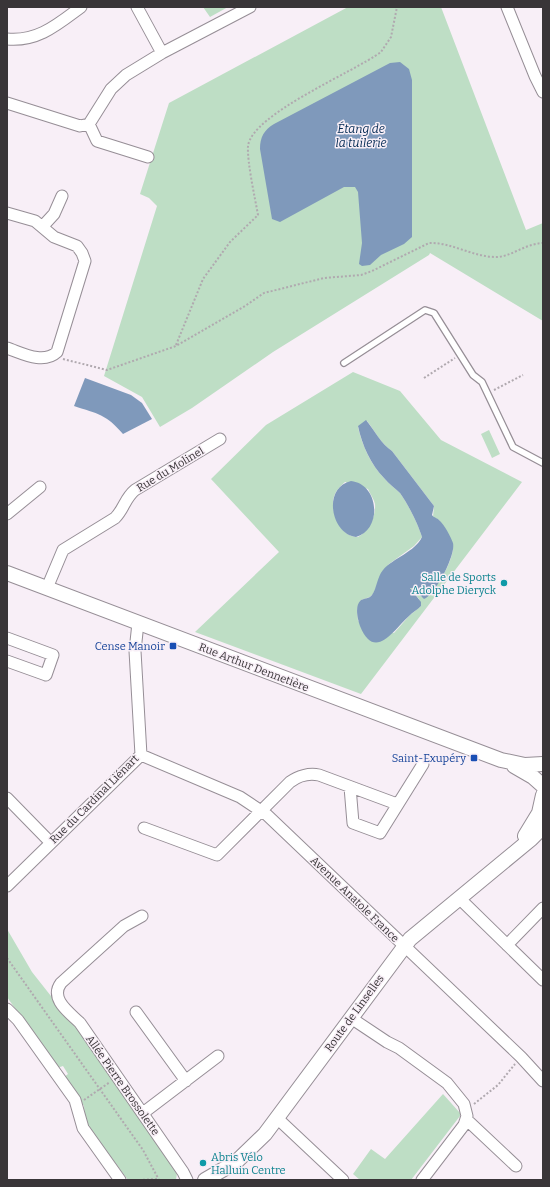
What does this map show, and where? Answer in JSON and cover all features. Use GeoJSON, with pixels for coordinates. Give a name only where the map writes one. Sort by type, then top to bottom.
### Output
{"type":"FeatureCollection","features":[{"type":"Feature","properties":{"kind":"street"},"geometry":{"type":"LineString","coordinates":[[7,40],[21,40],[41,34],[81,7]]}},
{"type":"Feature","properties":{"kind":"street"},"geometry":{"type":"LineString","coordinates":[[137,7],[162,53]]}},
{"type":"Feature","properties":{"kind":"street"},"geometry":{"type":"LineString","coordinates":[[7,103],[80,126],[89,124],[117,82],[162,53],[250,7]]}},
{"type":"Feature","properties":{"kind":"street"},"geometry":{"type":"LineString","coordinates":[[507,7],[535,76],[543,91]]}},
{"type":"Feature","properties":{"kind":"street"},"geometry":{"type":"LineString","coordinates":[[89,124],[97,141],[148,157]]}},
{"type":"Feature","properties":{"kind":"street"},"geometry":{"type":"LineString","coordinates":[[43,226],[54,214],[62,196]]}},
{"type":"Feature","properties":{"kind":"street"},"geometry":{"type":"LineString","coordinates":[[7,213],[43,226],[54,237],[77,246],[85,261],[58,350],[52,356],[40,358],[7,348]]}},
{"type":"Feature","properties":{"kind":"street","name":"Rue du Molinel"},"geometry":{"type":"LineString","coordinates":[[47,588],[63,550],[115,518],[119,514],[125,499],[135,490],[220,439]]}},
{"type":"Feature","properties":{"kind":"street"},"geometry":{"type":"LineString","coordinates":[[7,514],[40,487]]}},
{"type":"Feature","properties":{"kind":"street","name":"Rue Arthur Dennetière"},"geometry":{"type":"LineString","coordinates":[[7,573],[501,760],[527,773],[543,790]]}},
{"type":"Feature","properties":{"kind":"street","name":"Rue du Cardinal Liénart"},"geometry":{"type":"LineString","coordinates":[[7,886],[141,755],[135,651],[138,623]]}},
{"type":"Feature","properties":{"kind":"street"},"geometry":{"type":"LineString","coordinates":[[7,638],[53,655],[46,675],[7,661]]}},
{"type":"Feature","properties":{"kind":"street","name":"Avenue Anatole France"},"geometry":{"type":"LineString","coordinates":[[141,755],[240,797],[262,811],[521,1057],[543,1081]]}},
{"type":"Feature","properties":{"kind":"street","name":"Rue Arthur Dennetière"},"geometry":{"type":"LineString","coordinates":[[501,760],[525,765],[543,764]]}},
{"type":"Feature","properties":{"kind":"street"},"geometry":{"type":"LineString","coordinates":[[350,787],[353,823],[380,833],[423,764]]}},
{"type":"Feature","properties":{"kind":"street","name":"Route de Linselles"},"geometry":{"type":"LineString","coordinates":[[512,853],[536,820],[541,807],[543,790],[541,778],[543,771]]}},
{"type":"Feature","properties":{"kind":"street"},"geometry":{"type":"LineString","coordinates":[[144,828],[218,855],[290,782],[304,775],[319,775],[398,804]]}},
{"type":"Feature","properties":{"kind":"street"},"geometry":{"type":"LineString","coordinates":[[7,798],[51,843]]}},
{"type":"Feature","properties":{"kind":"street","name":"Route de Linselles"},"geometry":{"type":"LineString","coordinates":[[205,1180],[232,1165],[244,1156],[277,1118],[404,946],[543,827]]}},
{"type":"Feature","properties":{"kind":"street"},"geometry":{"type":"LineString","coordinates":[[459,898],[543,980]]}},
{"type":"Feature","properties":{"kind":"street"},"geometry":{"type":"LineString","coordinates":[[507,945],[543,908]]}},
{"type":"Feature","properties":{"kind":"street","name":"Allée Pierre Brossolette"},"geometry":{"type":"LineString","coordinates":[[142,916],[126,924],[118,931],[61,983],[57,993],[59,1000],[65,1009],[80,1023],[143,1113],[187,1180]]}},
{"type":"Feature","properties":{"kind":"street"},"geometry":{"type":"LineString","coordinates":[[7,1008],[18,1020],[78,1105],[81,1124],[85,1132],[120,1180]]}},
{"type":"Feature","properties":{"kind":"street"},"geometry":{"type":"LineString","coordinates":[[136,1012],[186,1081]]}},
{"type":"Feature","properties":{"kind":"street"},"geometry":{"type":"LineString","coordinates":[[351,1018],[387,1042],[399,1048],[445,1080],[461,1100],[466,1115],[516,1166]]}},
{"type":"Feature","properties":{"kind":"street"},"geometry":{"type":"LineString","coordinates":[[143,1113],[218,1056]]}},
{"type":"Feature","properties":{"kind":"street"},"geometry":{"type":"LineString","coordinates":[[422,1180],[462,1128],[466,1115]]}},
{"type":"Feature","properties":{"kind":"street"},"geometry":{"type":"LineString","coordinates":[[277,1118],[343,1180]]}},
{"type":"Feature","properties":{"kind":"lane"},"geometry":{"type":"LineString","coordinates":[[344,363],[426,310],[434,313],[473,375],[482,382],[514,447],[543,463]]}},
{"type":"Feature","properties":{"kind":"path"},"geometry":{"type":"LineString","coordinates":[[176,346],[203,279],[230,242],[258,215],[248,145],[256,130],[275,113],[381,52],[391,37],[398,7]]}},
{"type":"Feature","properties":{"kind":"path"},"geometry":{"type":"LineString","coordinates":[[52,356],[107,370],[176,346],[245,306],[264,293],[324,278],[360,275],[372,271],[429,243],[436,243],[471,253],[498,257],[506,256],[525,246],[543,243]]}},
{"type":"Feature","properties":{"kind":"path"},"geometry":{"type":"LineString","coordinates":[[424,378],[461,354]]}},
{"type":"Feature","properties":{"kind":"path"},"geometry":{"type":"LineString","coordinates":[[488,393],[523,375]]}},
{"type":"Feature","properties":{"kind":"path"},"geometry":{"type":"LineString","coordinates":[[7,958],[143,1150],[158,1179],[139,1180]]}},
{"type":"Feature","properties":{"kind":"path"},"geometry":{"type":"LineString","coordinates":[[466,1115],[498,1085],[521,1057]]}},
{"type":"Feature","properties":{"kind":"path"},"geometry":{"type":"LineString","coordinates":[[78,1105],[100,1088],[118,1077]]}},
{"type":"Feature","properties":{"kind":"green space"},"geometry":{"type":"Polygon","coordinates":[[[203,7],[228,7],[210,17],[203,7]]]}},
{"type":"Feature","properties":{"kind":"green space"},"geometry":{"type":"Polygon","coordinates":[[[348,7],[441,7],[526,230],[543,223],[543,321],[430,253],[273,352],[192,408],[160,427],[142,397],[104,376],[157,206],[149,198],[140,194],[169,103],[348,7]]]}},
{"type":"Feature","properties":{"kind":"green space"},"geometry":{"type":"Polygon","coordinates":[[[353,372],[400,391],[441,440],[522,482],[361,694],[195,632],[279,552],[211,479],[266,425],[353,372]],[[367,421],[358,427],[368,454],[379,473],[400,493],[415,520],[422,537],[414,546],[389,564],[373,594],[370,597],[361,600],[357,609],[358,621],[394,633],[409,616],[421,606],[419,599],[410,588],[413,588],[422,597],[432,592],[449,563],[453,550],[453,544],[439,520],[433,517],[434,506],[392,451],[381,441],[367,421]],[[345,482],[335,494],[333,500],[334,514],[341,528],[346,533],[358,537],[371,523],[375,504],[368,489],[345,482]]]}},
{"type":"Feature","properties":{"kind":"green space"},"geometry":{"type":"Polygon","coordinates":[[[489,430],[500,454],[492,458],[481,434],[489,430]]]}},
{"type":"Feature","properties":{"kind":"green space"},"geometry":{"type":"Polygon","coordinates":[[[7,929],[32,972],[118,1081],[177,1173],[176,1180],[128,1180],[85,1122],[84,1106],[63,1078],[68,1074],[63,1066],[57,1068],[7,997],[7,929]]]}},
{"type":"Feature","properties":{"kind":"green space"},"geometry":{"type":"Polygon","coordinates":[[[443,1094],[460,1113],[460,1116],[411,1180],[360,1180],[353,1174],[371,1149],[385,1159],[443,1094]]]}},
{"type":"Feature","properties":{"kind":"water","name":"Étang de la tuilerie"},"geometry":{"type":"Polygon","coordinates":[[[400,62],[409,69],[412,80],[412,237],[404,244],[381,255],[370,265],[362,266],[359,264],[362,243],[358,192],[355,187],[344,187],[280,222],[272,219],[260,149],[261,141],[265,131],[274,124],[390,63],[400,62]]]}},
{"type":"Feature","properties":{"kind":"water"},"geometry":{"type":"Polygon","coordinates":[[[85,378],[131,395],[142,403],[152,419],[123,434],[106,418],[74,406],[85,378]]]}},
{"type":"Feature","properties":{"kind":"water"},"geometry":{"type":"Polygon","coordinates":[[[366,420],[381,441],[392,451],[434,506],[432,515],[443,524],[453,543],[453,549],[448,565],[434,590],[424,599],[413,588],[410,588],[421,602],[421,606],[391,634],[378,642],[372,642],[366,637],[360,626],[357,613],[359,603],[361,600],[372,595],[379,576],[383,570],[414,547],[422,537],[409,508],[400,493],[379,473],[368,454],[358,426],[366,420]]]}},
{"type":"Feature","properties":{"kind":"water"},"geometry":{"type":"Polygon","coordinates":[[[351,481],[360,484],[367,490],[372,498],[374,507],[374,517],[371,525],[365,532],[356,537],[347,534],[341,528],[336,520],[333,510],[333,501],[336,492],[342,485],[351,481]]]}},
{"type":"Feature","properties":{"kind":"place","name":"Salle de Sports Adolphe Dieryck"},"geometry":{"type":"Point","coordinates":[504,583]}},
{"type":"Feature","properties":{"kind":"place","name":"Cense Manoir"},"geometry":{"type":"Point","coordinates":[173,646]}},
{"type":"Feature","properties":{"kind":"place","name":"Saint-Exupéry"},"geometry":{"type":"Point","coordinates":[474,758]}},
{"type":"Feature","properties":{"kind":"place","name":"Abris Vélo Halluin Centre"},"geometry":{"type":"Point","coordinates":[203,1163]}}]}
